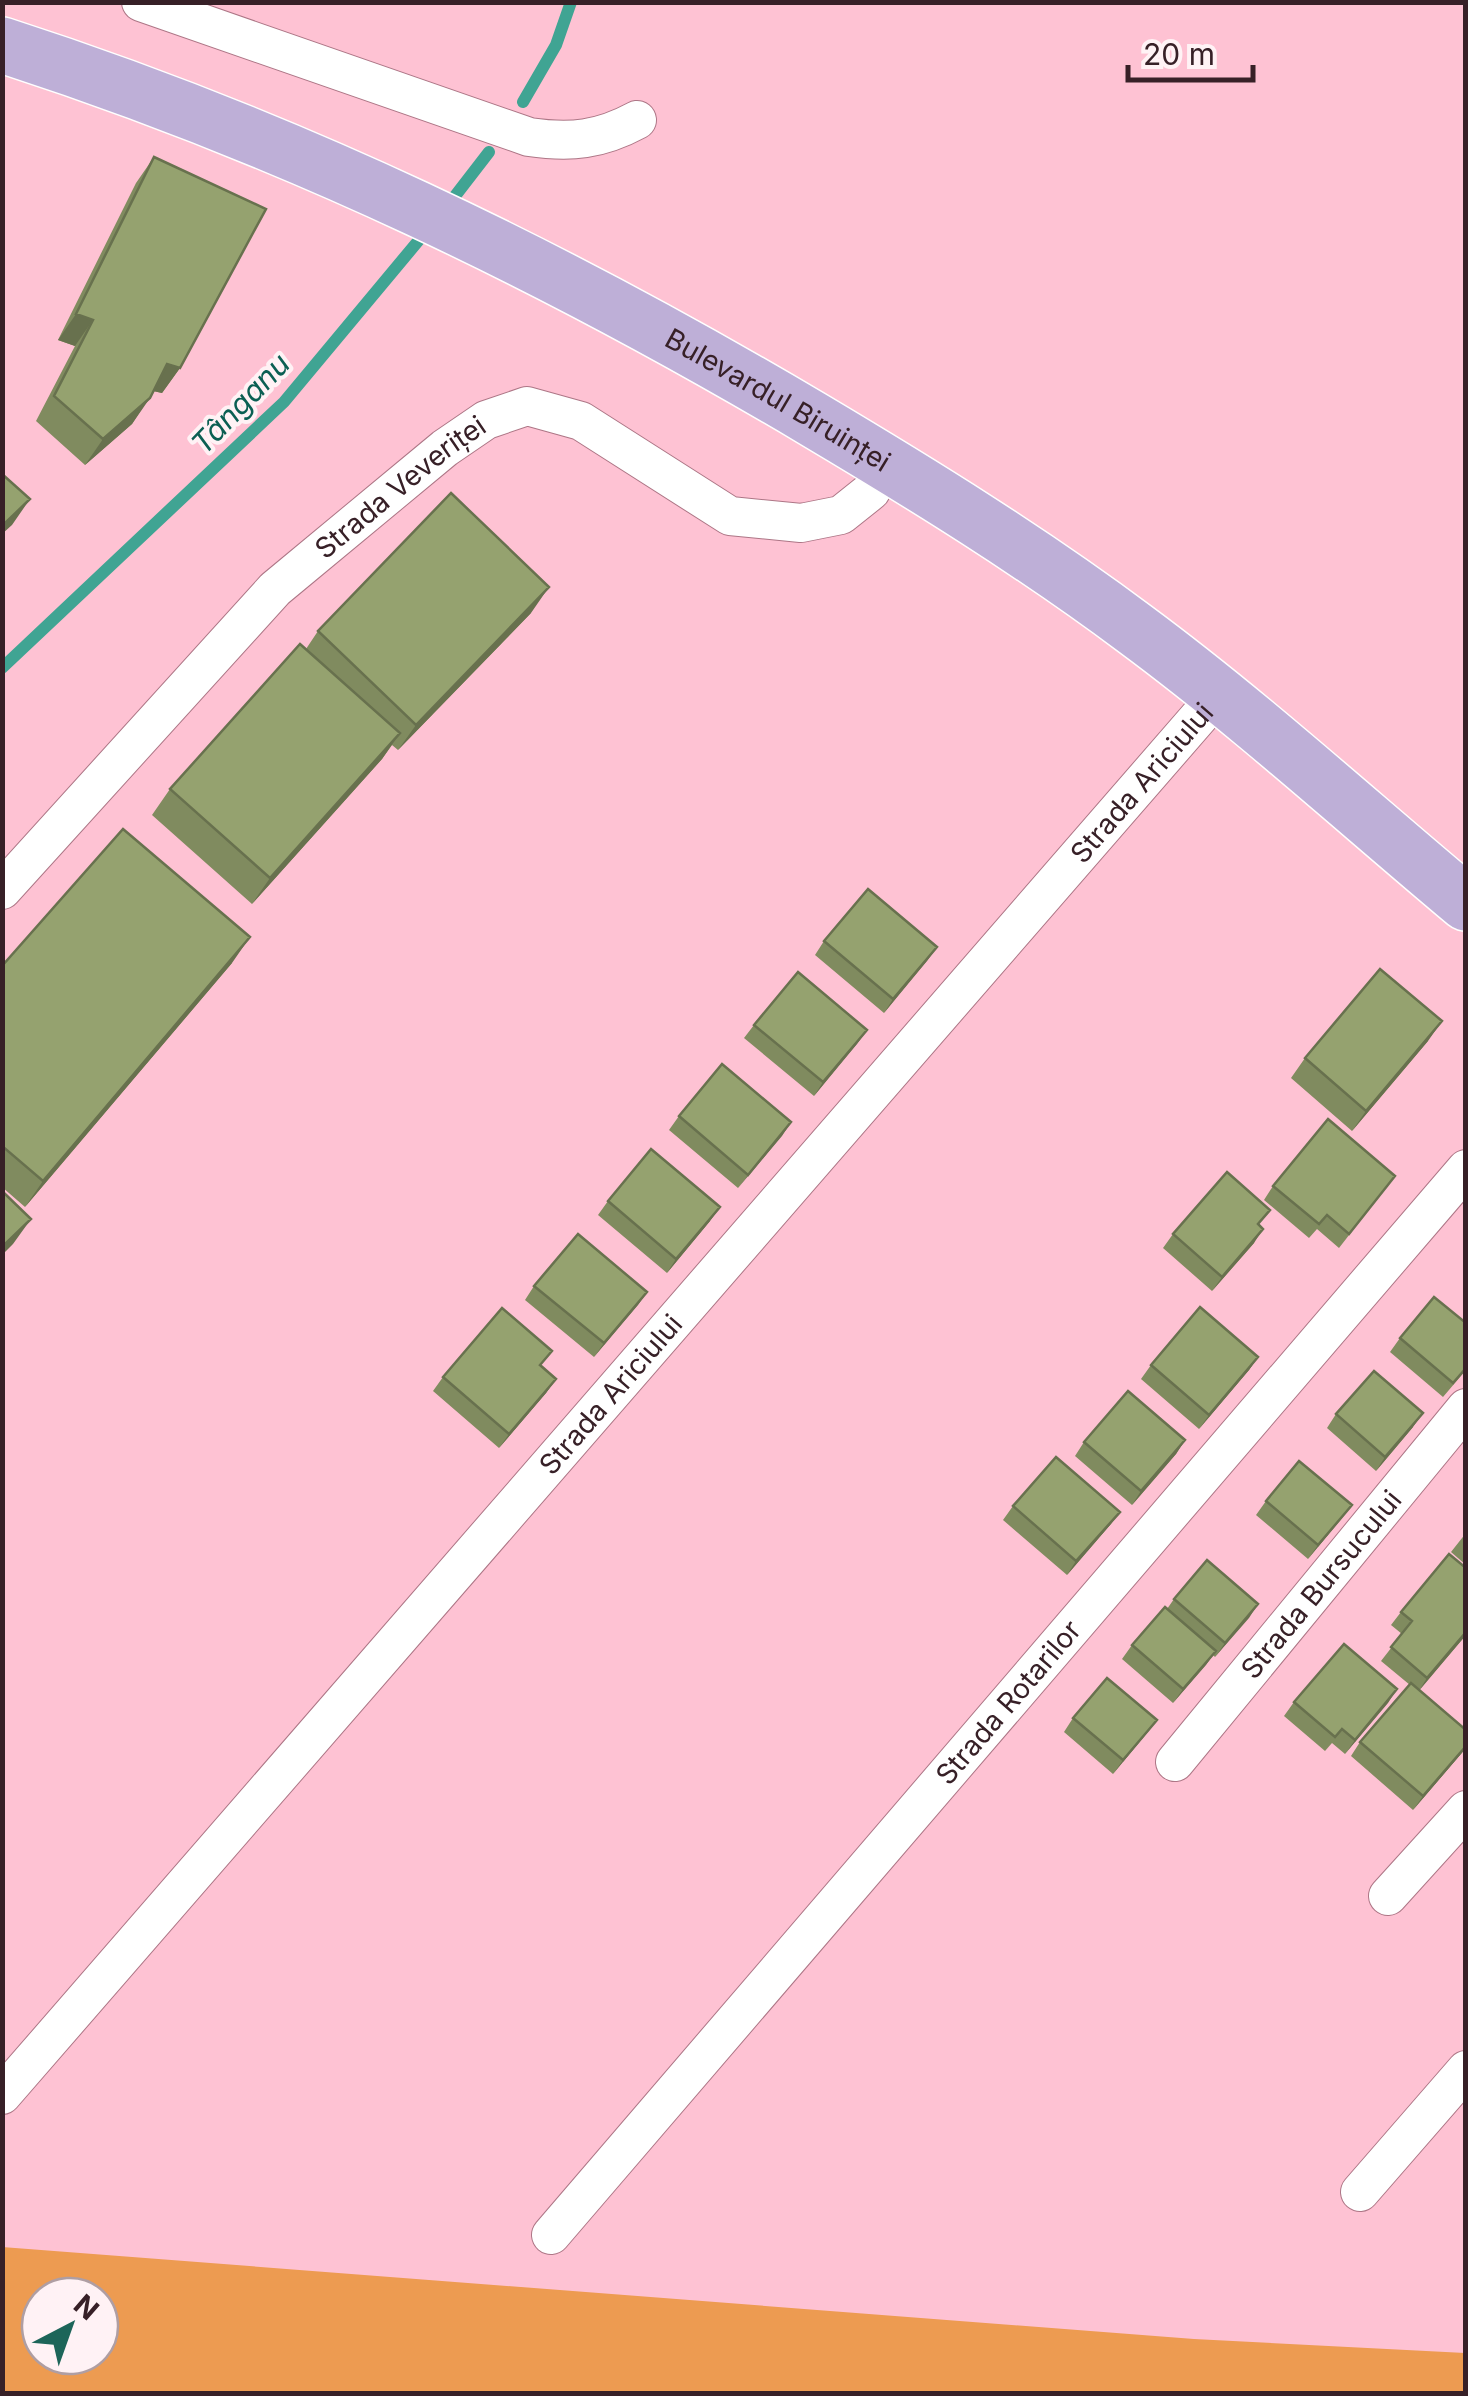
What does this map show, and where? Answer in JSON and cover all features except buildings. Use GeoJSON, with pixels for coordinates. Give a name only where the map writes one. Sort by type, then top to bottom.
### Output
{"type":"FeatureCollection","features":[{"type":"Feature","properties":{"kind":"main road","name":"Bulevardul Biruinței"},"geometry":{"type":"LineString","coordinates":[[2,45],[222,121],[354,176],[571,282],[733,371],[884,461],[1062,576],[1218,695],[1466,903]]}},
{"type":"Feature","properties":{"kind":"street"},"geometry":{"type":"LineString","coordinates":[[141,2],[529,137],[565,142],[605,137],[637,120]]}},
{"type":"Feature","properties":{"kind":"street","name":"Strada Veveriței"},"geometry":{"type":"LineString","coordinates":[[2,890],[275,589],[444,448],[486,420],[527,406],[581,421],[730,516],[801,523],[840,515],[871,490],[884,461]]}},
{"type":"Feature","properties":{"kind":"street","name":"Strada Ariciului"},"geometry":{"type":"LineString","coordinates":[[2,2094],[1218,695]]}},
{"type":"Feature","properties":{"kind":"street","name":"Strada Rotarilor"},"geometry":{"type":"LineString","coordinates":[[550,2235],[1466,1170]]}},
{"type":"Feature","properties":{"kind":"street","name":"Strada Bursucului"},"geometry":{"type":"LineString","coordinates":[[1175,1762],[1466,1408]]}},
{"type":"Feature","properties":{"kind":"street"},"geometry":{"type":"LineString","coordinates":[[1388,1896],[1466,1810]]}},
{"type":"Feature","properties":{"kind":"street"},"geometry":{"type":"LineString","coordinates":[[1360,2192],[1466,2070]]}},
{"type":"Feature","properties":{"kind":"shaded area"},"geometry":{"type":"Polygon","coordinates":[[[2,2247],[1194,2339],[1465,2353],[1465,2393],[3,2393],[2,2247]]]}},
{"type":"Feature","properties":{"kind":"waterway","name":"Tânganu"},"geometry":{"type":"LineString","coordinates":[[523,102],[556,45],[571,2]]}},
{"type":"Feature","properties":{"kind":"waterway","name":"Tânganu"},"geometry":{"type":"LineString","coordinates":[[445,209],[489,152]]}},
{"type":"Feature","properties":{"kind":"waterway","name":"Tânganu"},"geometry":{"type":"LineString","coordinates":[[2,668],[284,402],[429,228]]}}]}
